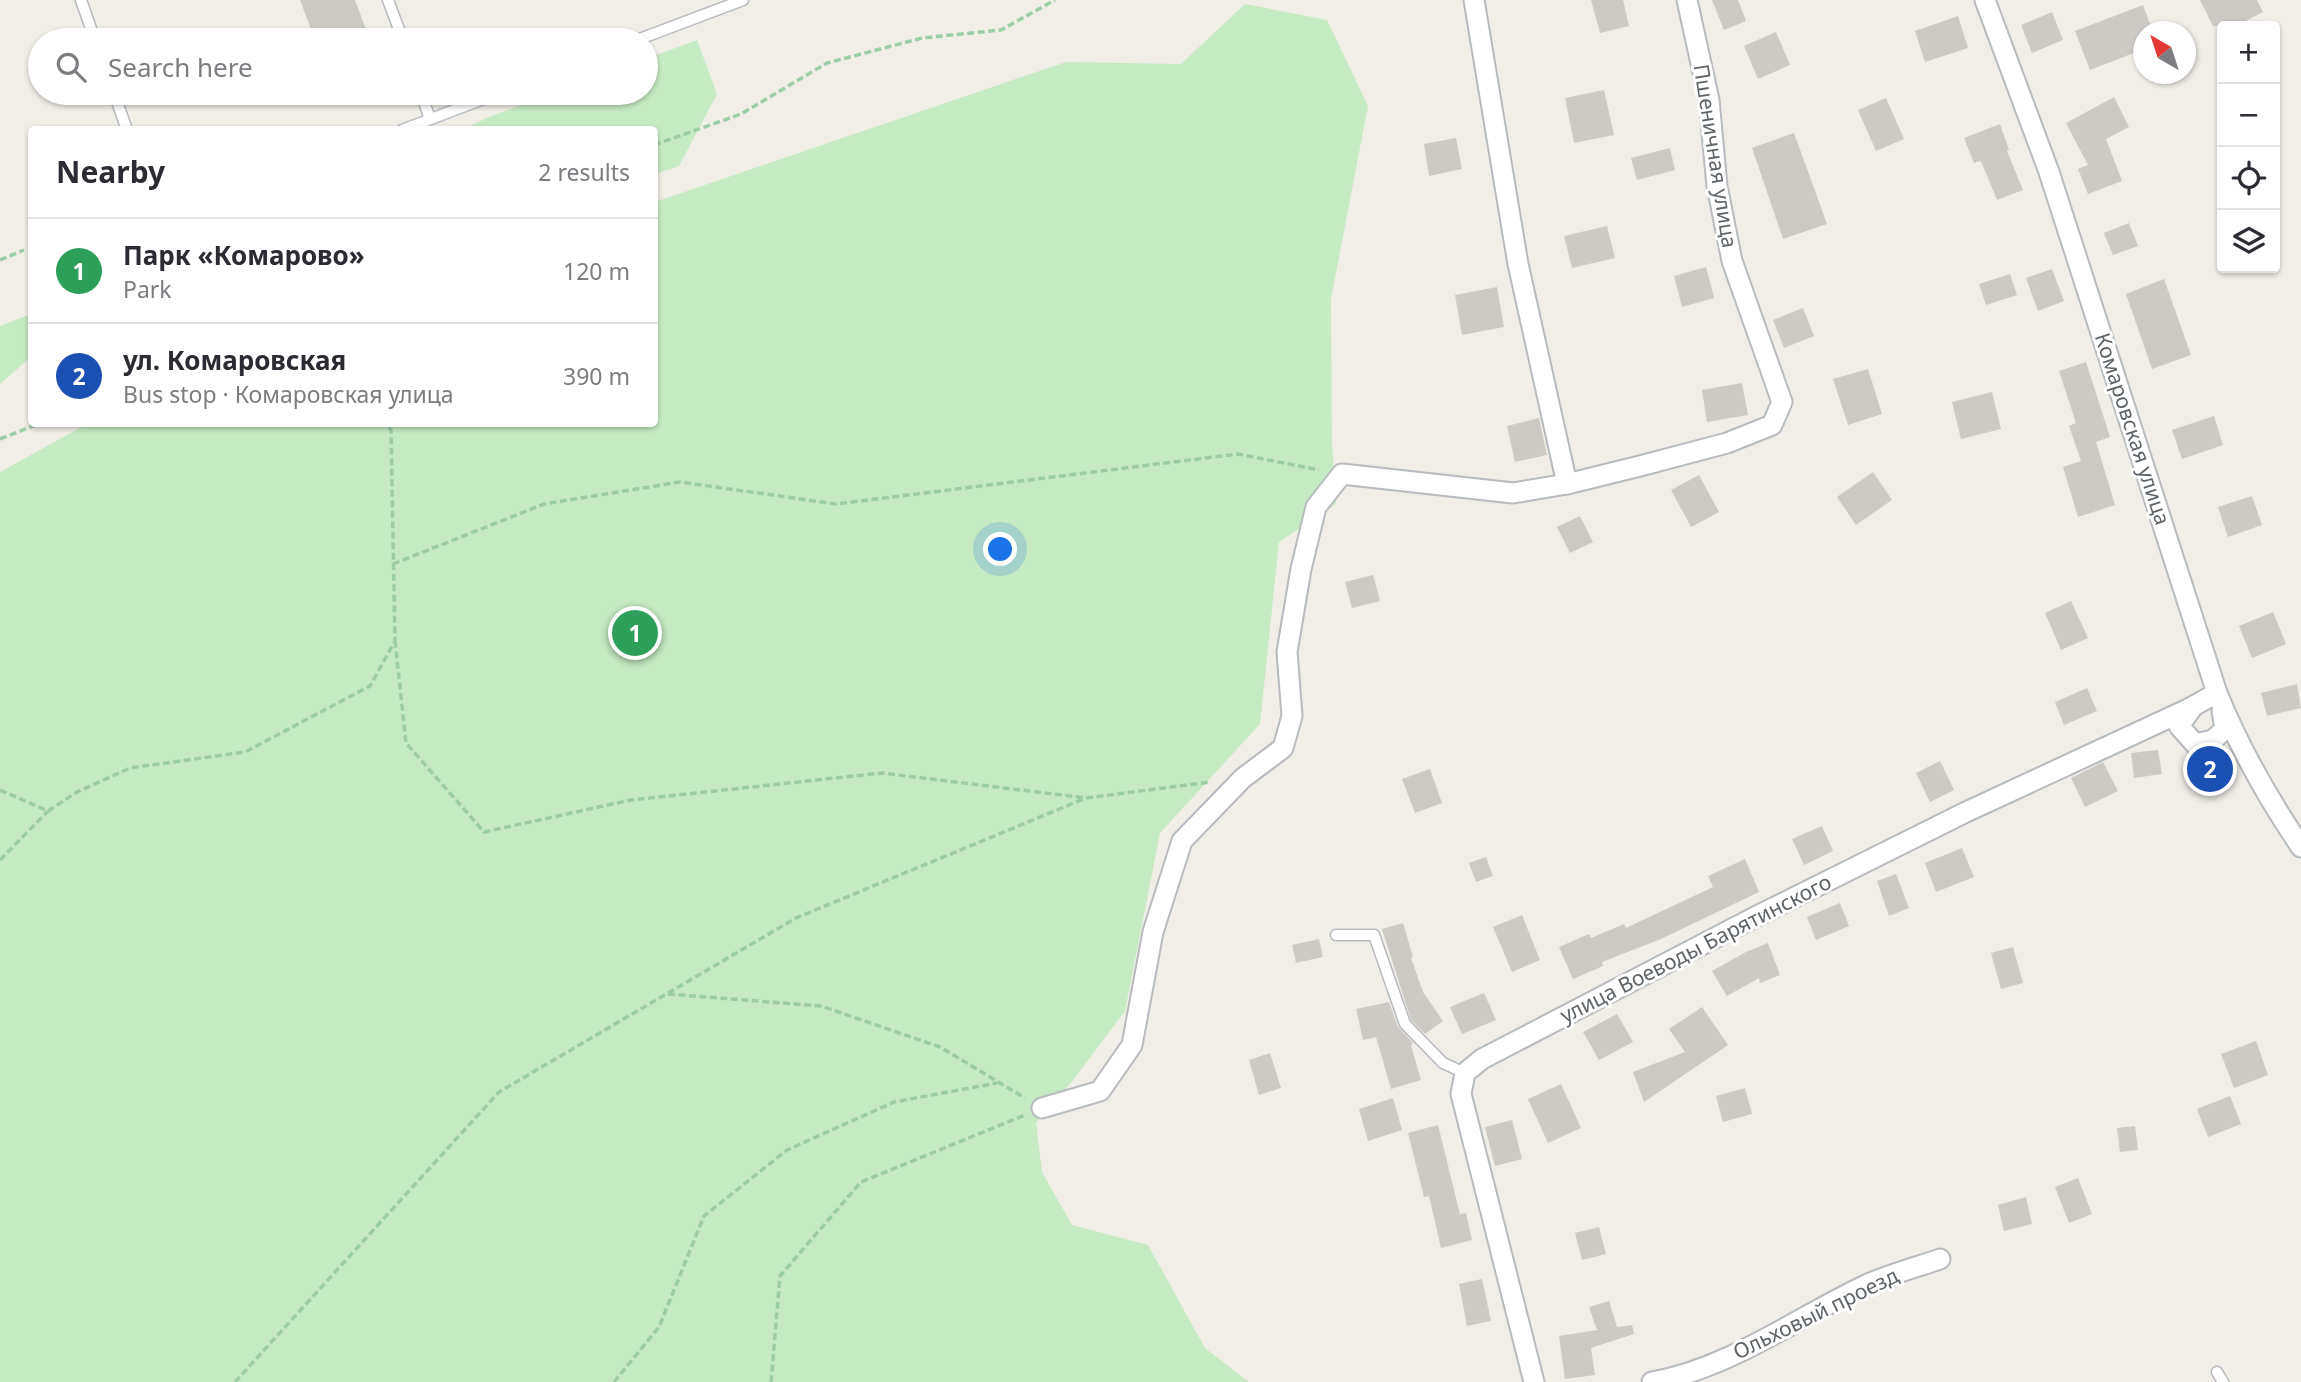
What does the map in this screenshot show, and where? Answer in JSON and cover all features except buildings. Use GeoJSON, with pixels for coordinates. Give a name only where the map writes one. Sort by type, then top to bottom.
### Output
{"type":"FeatureCollection","features":[{"type":"Feature","properties":{"kind":"street"},"geometry":{"type":"LineString","coordinates":[[1474,0],[1518,264],[1567,484]]}},
{"type":"Feature","properties":{"kind":"street","name":"Пшеничная улица"},"geometry":{"type":"LineString","coordinates":[[1342,474],[1513,493],[1567,484],[1727,443],[1772,425],[1782,402],[1732,261],[1717,186],[1709,100],[1687,0]]}},
{"type":"Feature","properties":{"kind":"street","name":"Комаровская улица"},"geometry":{"type":"LineString","coordinates":[[1985,0],[2049,172],[2219,697],[2242,751],[2301,847]]}},
{"type":"Feature","properties":{"kind":"street"},"geometry":{"type":"LineString","coordinates":[[1042,1108],[1100,1091],[1132,1045],[1153,932],[1182,841],[1243,778],[1283,748],[1292,716],[1287,652],[1301,569],[1316,507],[1342,474]]}},
{"type":"Feature","properties":{"kind":"street"},"geometry":{"type":"LineString","coordinates":[[2192,707],[2179,726],[2195,744],[2213,740],[2225,729],[2219,697]]}},
{"type":"Feature","properties":{"kind":"street","name":"улица Воеводы Барятинского"},"geometry":{"type":"LineString","coordinates":[[1465,1073],[1482,1059],[1759,915],[1964,813],[2219,697]]}},
{"type":"Feature","properties":{"kind":"street"},"geometry":{"type":"LineString","coordinates":[[1465,1073],[1461,1094],[1534,1382]]}},
{"type":"Feature","properties":{"kind":"street","name":"Ольховый проезд"},"geometry":{"type":"LineString","coordinates":[[1652,1382],[1679,1377],[1774,1336],[1869,1284],[1940,1259]]}},
{"type":"Feature","properties":{"kind":"lane"},"geometry":{"type":"LineString","coordinates":[[81,0],[91,28]]}},
{"type":"Feature","properties":{"kind":"lane"},"geometry":{"type":"LineString","coordinates":[[388,0],[398,28]]}},
{"type":"Feature","properties":{"kind":"lane"},"geometry":{"type":"LineString","coordinates":[[658,32],[743,0]]}},
{"type":"Feature","properties":{"kind":"lane"},"geometry":{"type":"LineString","coordinates":[[118,105],[126,126]]}},
{"type":"Feature","properties":{"kind":"lane"},"geometry":{"type":"LineString","coordinates":[[425,105],[430,119]]}},
{"type":"Feature","properties":{"kind":"lane"},"geometry":{"type":"LineString","coordinates":[[412,126],[467,105]]}},
{"type":"Feature","properties":{"kind":"lane"},"geometry":{"type":"LineString","coordinates":[[1336,934],[1374,935],[1405,1024],[1443,1063],[1465,1073]]}},
{"type":"Feature","properties":{"kind":"lane"},"geometry":{"type":"LineString","coordinates":[[2217,1372],[2223,1382]]}},
{"type":"Feature","properties":{"kind":"path"},"geometry":{"type":"LineString","coordinates":[[658,144],[741,114],[827,63],[922,38],[1001,30],[1055,0]]}},
{"type":"Feature","properties":{"kind":"path"},"geometry":{"type":"LineString","coordinates":[[0,260],[24,250]]}},
{"type":"Feature","properties":{"kind":"path"},"geometry":{"type":"LineString","coordinates":[[0,439],[30,427]]}},
{"type":"Feature","properties":{"kind":"path"},"geometry":{"type":"LineString","coordinates":[[388,427],[391,430],[395,641],[406,743],[484,832],[631,800],[882,773],[1086,797],[1243,778]]}},
{"type":"Feature","properties":{"kind":"path"},"geometry":{"type":"LineString","coordinates":[[393,564],[544,504],[680,482],[836,504],[1238,454],[1342,474]]}},
{"type":"Feature","properties":{"kind":"path"},"geometry":{"type":"LineString","coordinates":[[0,860],[48,811],[77,792],[130,768],[245,752],[370,685],[395,641]]}},
{"type":"Feature","properties":{"kind":"path"},"geometry":{"type":"LineString","coordinates":[[0,790],[48,811]]}},
{"type":"Feature","properties":{"kind":"path"},"geometry":{"type":"LineString","coordinates":[[235,1382],[499,1092],[796,918],[1086,797]]}},
{"type":"Feature","properties":{"kind":"path"},"geometry":{"type":"LineString","coordinates":[[666,994],[821,1006],[940,1048],[1042,1108]]}},
{"type":"Feature","properties":{"kind":"path"},"geometry":{"type":"LineString","coordinates":[[614,1382],[659,1327],[704,1216],[787,1150],[894,1102],[998,1082]]}},
{"type":"Feature","properties":{"kind":"path"},"geometry":{"type":"LineString","coordinates":[[771,1382],[780,1276],[860,1182],[1042,1108]]}},
{"type":"Feature","properties":{"kind":"green space"},"geometry":{"type":"Polygon","coordinates":[[[1245,4],[1327,20],[1368,106],[1331,299],[1332,443],[1336,504],[1279,542],[1260,724],[1160,833],[1125,1011],[1074,1079],[1036,1123],[1042,1172],[1072,1225],[1148,1245],[1205,1348],[1249,1382],[0,1382],[0,472],[82,427],[658,427],[658,201],[1066,62],[1181,64],[1245,4]]]}},
{"type":"Feature","properties":{"kind":"green space"},"geometry":{"type":"Polygon","coordinates":[[[697,40],[717,94],[679,166],[658,173],[658,126],[469,126],[522,105],[658,105],[658,55],[697,40]]]}},
{"type":"Feature","properties":{"kind":"green space"},"geometry":{"type":"Polygon","coordinates":[[[28,315],[28,360],[0,384],[0,326],[28,315]]]}},
{"type":"Feature","properties":{"kind":"place","name":"Парк «Комарово»"},"geometry":{"type":"Point","coordinates":[635,633]}},
{"type":"Feature","properties":{"kind":"place","name":"ул. Комаровская"},"geometry":{"type":"Point","coordinates":[2210,769]}}]}
